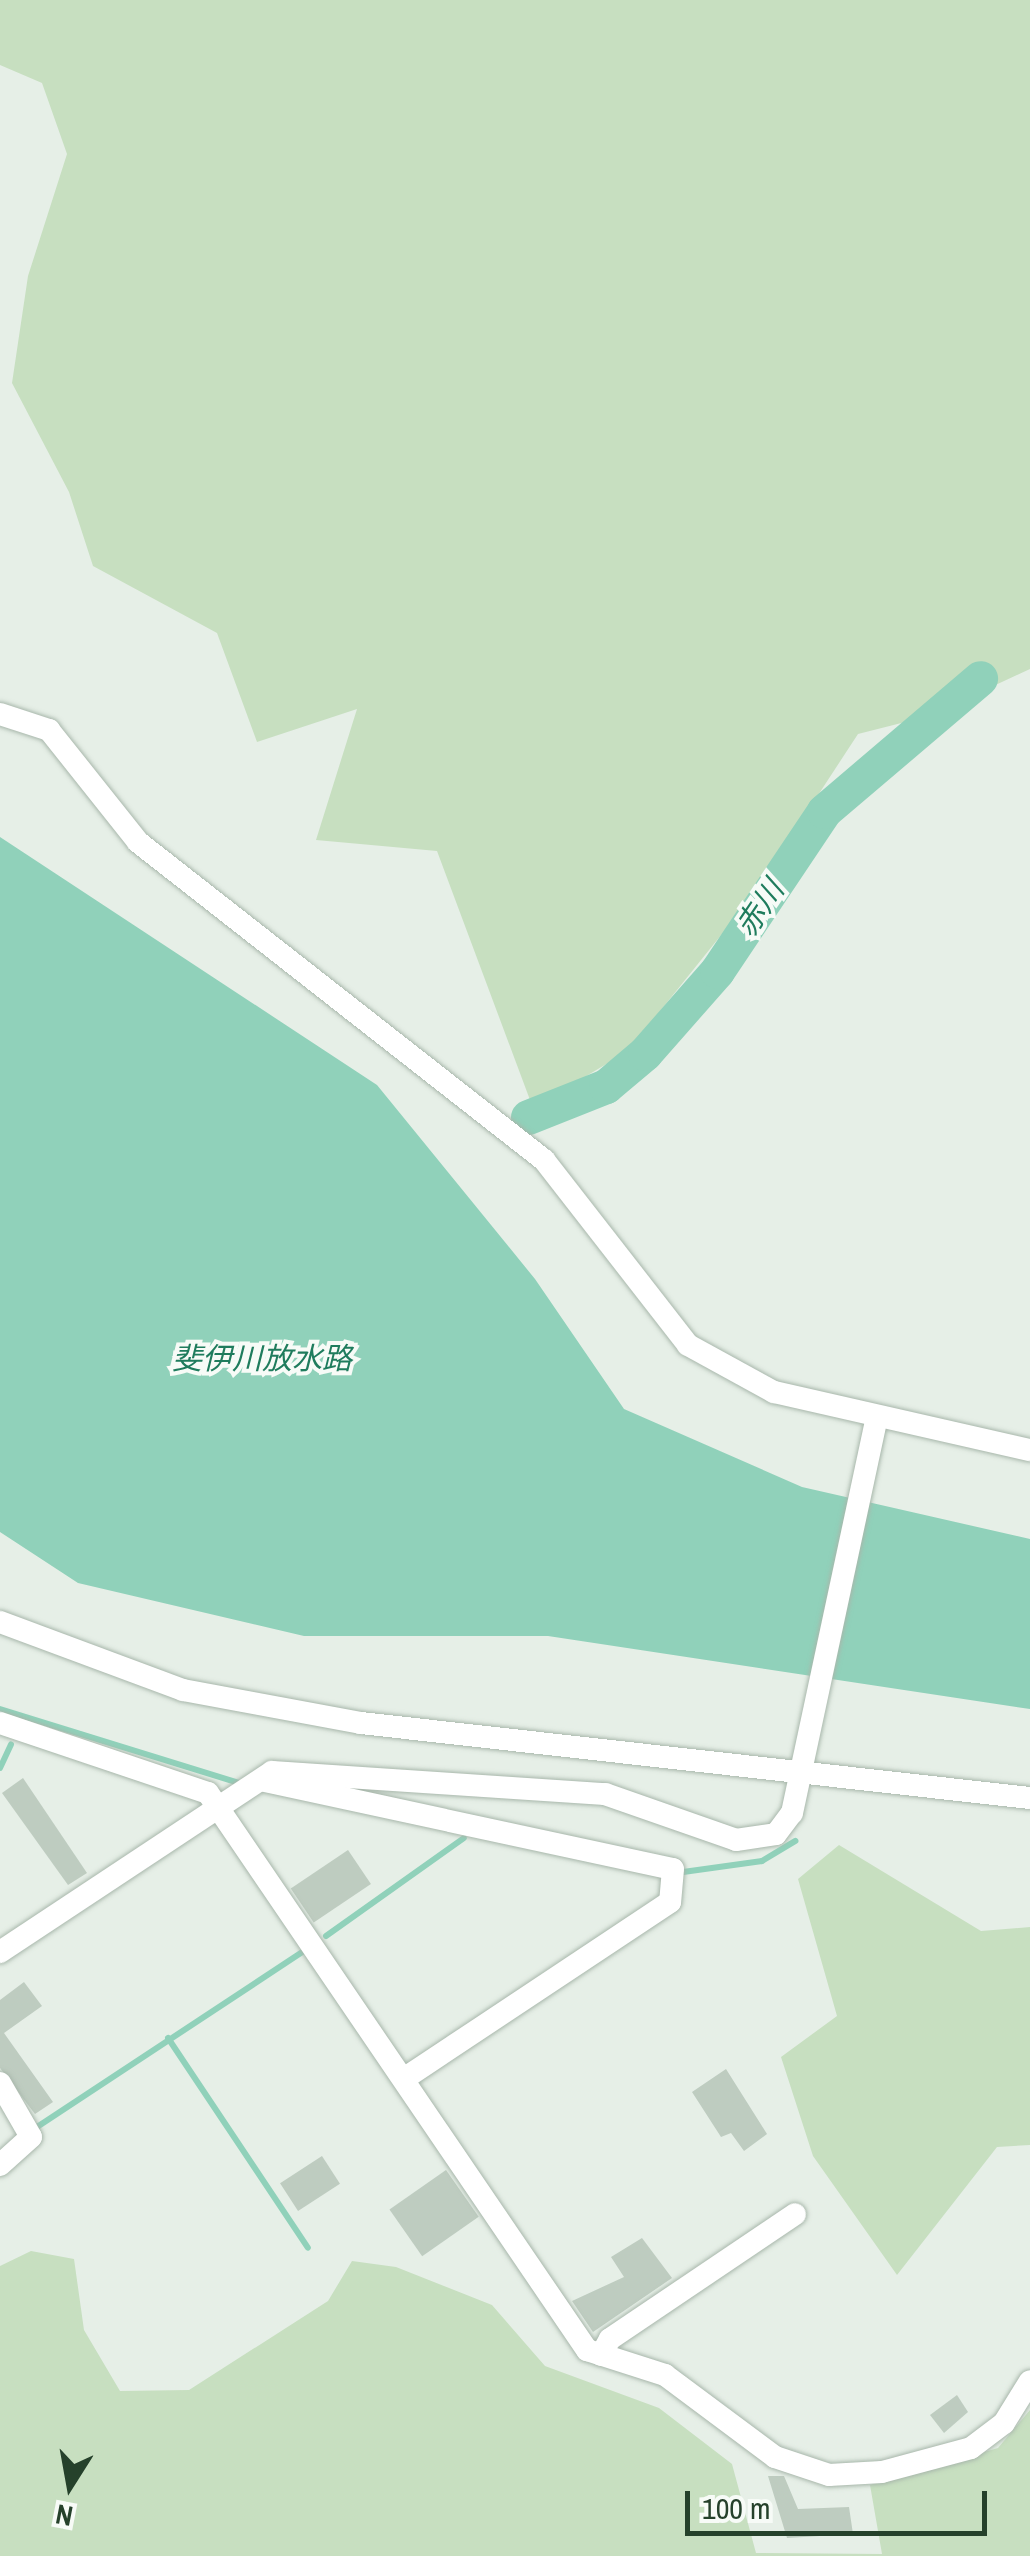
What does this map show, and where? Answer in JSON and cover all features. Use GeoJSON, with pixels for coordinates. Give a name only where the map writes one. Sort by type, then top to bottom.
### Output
{"type":"FeatureCollection","features":[{"type":"Feature","properties":{"kind":"street"},"geometry":{"type":"LineString","coordinates":[[0,714],[49,730],[138,842],[544,1160],[688,1345],[774,1392],[876,1421],[1030,1450]]}},
{"type":"Feature","properties":{"kind":"street"},"geometry":{"type":"LineString","coordinates":[[0,1952],[216,1804],[251,1783],[285,1770],[605,1794],[750,1842],[785,1825],[799,1777],[876,1421]]}},
{"type":"Feature","properties":{"kind":"street"},"geometry":{"type":"LineString","coordinates":[[0,1622],[124,1673],[238,1701],[799,1777],[1030,1798]]}},
{"type":"Feature","properties":{"kind":"street"},"geometry":{"type":"LineString","coordinates":[[0,1723],[192,1782],[216,1804],[405,2078],[570,2332],[601,2355],[665,2375],[775,2457],[829,2475],[882,2472],[972,2448],[1004,2423],[1030,2381]]}},
{"type":"Feature","properties":{"kind":"street"},"geometry":{"type":"LineString","coordinates":[[251,1783],[674,1874],[670,1902],[405,2078]]}},
{"type":"Feature","properties":{"kind":"street"},"geometry":{"type":"LineString","coordinates":[[0,2084],[31,2137],[0,2165]]}},
{"type":"Feature","properties":{"kind":"street"},"geometry":{"type":"LineString","coordinates":[[601,2355],[610,2338],[795,2214]]}},
{"type":"Feature","properties":{"kind":"shaded area"},"geometry":{"type":"Polygon","coordinates":[[[0,0],[1030,0],[1030,669],[929,716],[858,734],[750,899],[628,1051],[533,1108],[437,851],[316,840],[357,709],[257,742],[217,633],[93,566],[69,492],[12,383],[28,276],[67,154],[42,83],[0,65],[0,0]]]}},
{"type":"Feature","properties":{"kind":"shaded area"},"geometry":{"type":"Polygon","coordinates":[[[839,1845],[981,1931],[1030,1927],[1030,2145],[997,2147],[897,2275],[813,2156],[781,2057],[837,2016],[798,1879],[839,1845]]]}},
{"type":"Feature","properties":{"kind":"shaded area"},"geometry":{"type":"Polygon","coordinates":[[[31,2251],[74,2259],[84,2330],[120,2391],[189,2390],[328,2301],[352,2261],[396,2267],[492,2305],[545,2366],[659,2408],[732,2464],[756,2553],[882,2554],[870,2485],[998,2448],[1030,2410],[1030,2556],[0,2556],[0,2266],[31,2251]]]}},
{"type":"Feature","properties":{"kind":"water","name":"斐伊川放水路"},"geometry":{"type":"Polygon","coordinates":[[[0,837],[377,1085],[535,1279],[624,1409],[802,1487],[1030,1539],[1030,1709],[548,1636],[304,1636],[78,1583],[0,1532],[0,837]]]}},
{"type":"Feature","properties":{"kind":"building"},"geometry":{"type":"Polygon","coordinates":[[[23,1778],[87,1873],[68,1885],[2,1793],[23,1778]]]}},
{"type":"Feature","properties":{"kind":"building"},"geometry":{"type":"Polygon","coordinates":[[[348,1850],[371,1884],[314,1923],[291,1889],[348,1850]]]}},
{"type":"Feature","properties":{"kind":"building"},"geometry":{"type":"Polygon","coordinates":[[[24,1982],[42,2006],[4,2033],[53,2102],[35,2114],[0,2068],[0,2000],[24,1982]]]}},
{"type":"Feature","properties":{"kind":"building"},"geometry":{"type":"Polygon","coordinates":[[[726,2069],[767,2134],[744,2151],[731,2133],[721,2137],[692,2092],[726,2069]]]}},
{"type":"Feature","properties":{"kind":"building"},"geometry":{"type":"Polygon","coordinates":[[[322,2156],[340,2184],[298,2211],[280,2183],[322,2156]]]}},
{"type":"Feature","properties":{"kind":"building"},"geometry":{"type":"Polygon","coordinates":[[[446,2170],[479,2217],[422,2256],[389,2210],[446,2170]]]}},
{"type":"Feature","properties":{"kind":"building"},"geometry":{"type":"Polygon","coordinates":[[[642,2238],[672,2278],[593,2332],[572,2301],[624,2277],[611,2257],[642,2238]]]}},
{"type":"Feature","properties":{"kind":"building"},"geometry":{"type":"Polygon","coordinates":[[[957,2395],[968,2412],[944,2433],[930,2415],[957,2395]]]}},
{"type":"Feature","properties":{"kind":"building"},"geometry":{"type":"Polygon","coordinates":[[[768,2476],[784,2476],[798,2509],[849,2507],[853,2534],[787,2538],[768,2476]]]}},
{"type":"Feature","properties":{"kind":"waterway","name":"赤川"},"geometry":{"type":"LineString","coordinates":[[528,1117],[606,1086],[645,1053],[717,971],[824,811],[980,678]]}},
{"type":"Feature","properties":{"kind":"waterway"},"geometry":{"type":"LineString","coordinates":[[0,1709],[243,1784]]}},
{"type":"Feature","properties":{"kind":"waterway"},"geometry":{"type":"LineString","coordinates":[[0,1768],[11,1744]]}},
{"type":"Feature","properties":{"kind":"waterway"},"geometry":{"type":"LineString","coordinates":[[326,1936],[464,1838]]}},
{"type":"Feature","properties":{"kind":"waterway"},"geometry":{"type":"LineString","coordinates":[[676,1873],[762,1861],[795,1841]]}},
{"type":"Feature","properties":{"kind":"waterway"},"geometry":{"type":"LineString","coordinates":[[37,2127],[304,1951]]}},
{"type":"Feature","properties":{"kind":"waterway"},"geometry":{"type":"LineString","coordinates":[[168,2038],[308,2248]]}}]}
